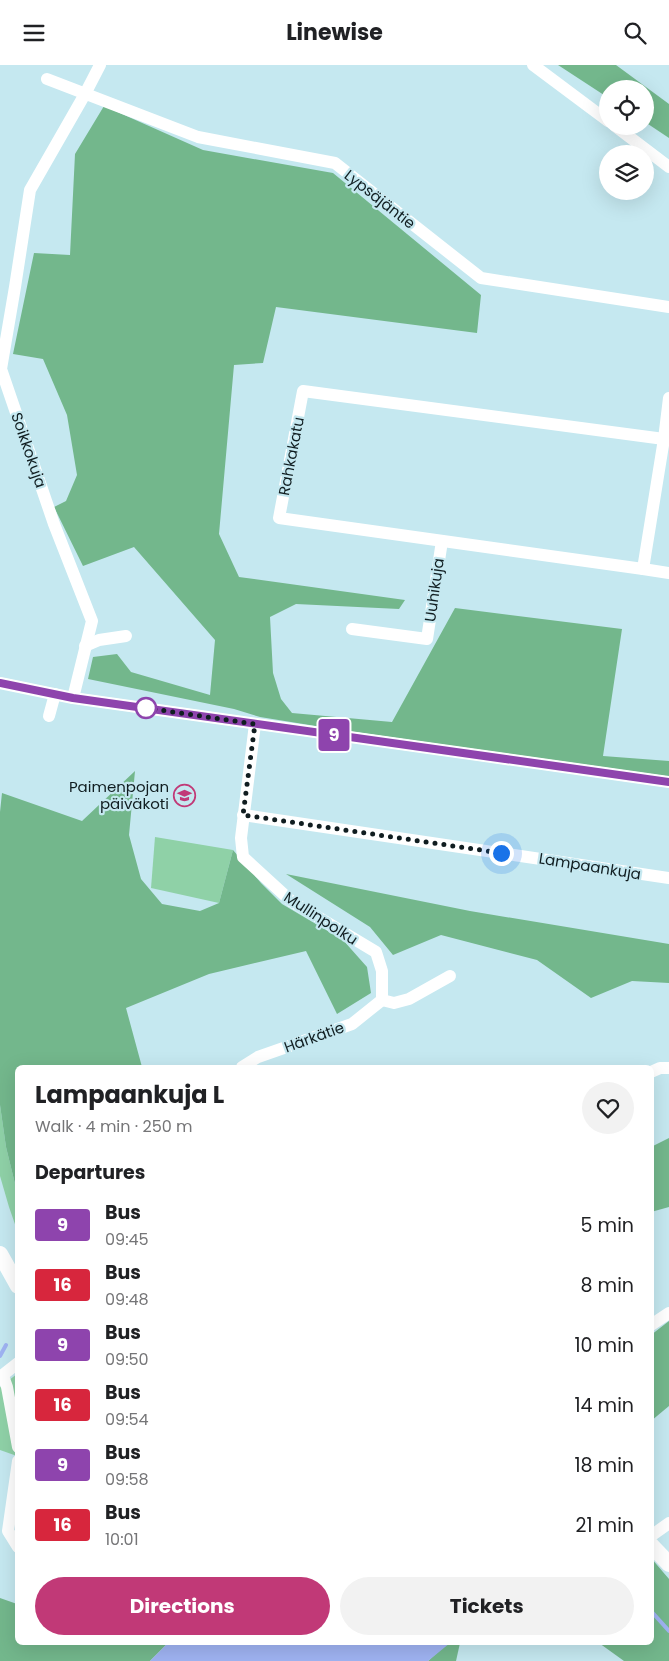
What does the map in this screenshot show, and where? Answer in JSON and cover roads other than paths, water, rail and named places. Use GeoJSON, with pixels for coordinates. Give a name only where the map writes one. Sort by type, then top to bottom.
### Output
{"type":"FeatureCollection","features":[{"type":"Feature","properties":{"kind":"main road"},"geometry":{"type":"LineString","coordinates":[[0,1254],[15,1281]]}},
{"type":"Feature","properties":{"kind":"main road"},"geometry":{"type":"LineString","coordinates":[[654,1548],[669,1563]]}},
{"type":"Feature","properties":{"kind":"street","name":"Soikkokuja"},"geometry":{"type":"LineString","coordinates":[[73,698],[92,621],[54,524],[0,369],[16,287],[30,190],[100,65]]}},
{"type":"Feature","properties":{"kind":"street"},"geometry":{"type":"LineString","coordinates":[[533,65],[599,114]]}},
{"type":"Feature","properties":{"kind":"street","name":"Lypsäjäntie"},"geometry":{"type":"LineString","coordinates":[[47,79],[198,137],[336,163],[481,278],[669,307]]}},
{"type":"Feature","properties":{"kind":"street"},"geometry":{"type":"LineString","coordinates":[[627,135],[669,167]]}},
{"type":"Feature","properties":{"kind":"street","name":"Rahkakatu"},"geometry":{"type":"LineString","coordinates":[[664,439],[303,391],[279,519],[669,573]]}},
{"type":"Feature","properties":{"kind":"street"},"geometry":{"type":"LineString","coordinates":[[643,569],[669,398]]}},
{"type":"Feature","properties":{"kind":"street","name":"Uuhikuja"},"geometry":{"type":"LineString","coordinates":[[352,629],[427,639],[442,541]]}},
{"type":"Feature","properties":{"kind":"street"},"geometry":{"type":"LineString","coordinates":[[86,647],[98,640],[126,636]]}},
{"type":"Feature","properties":{"kind":"street"},"geometry":{"type":"LineString","coordinates":[[0,683],[73,698],[669,782]]}},
{"type":"Feature","properties":{"kind":"street"},"geometry":{"type":"LineString","coordinates":[[49,716],[55,694]]}},
{"type":"Feature","properties":{"kind":"street","name":"Mullinpolku"},"geometry":{"type":"LineString","coordinates":[[255,724],[243,815],[241,838],[243,857],[291,901],[376,952],[382,971],[382,1000]]}},
{"type":"Feature","properties":{"kind":"street","name":"Lampaankuja"},"geometry":{"type":"LineString","coordinates":[[243,815],[669,878]]}},
{"type":"Feature","properties":{"kind":"street"},"geometry":{"type":"LineString","coordinates":[[382,1000],[394,1003],[409,999],[450,976]]}},
{"type":"Feature","properties":{"kind":"street","name":"Härkätie"},"geometry":{"type":"LineString","coordinates":[[245,1065],[258,1057],[352,1023],[382,1000]]}},
{"type":"Feature","properties":{"kind":"street"},"geometry":{"type":"LineString","coordinates":[[654,1070],[669,1068]]}},
{"type":"Feature","properties":{"kind":"street"},"geometry":{"type":"LineString","coordinates":[[654,1323],[669,1313]]}},
{"type":"Feature","properties":{"kind":"street"},"geometry":{"type":"LineString","coordinates":[[15,1365],[1,1376],[7,1387],[15,1431]]}},
{"type":"Feature","properties":{"kind":"street"},"geometry":{"type":"LineString","coordinates":[[15,1482],[8,1531],[15,1542]]}},
{"type":"Feature","properties":{"kind":"street"},"geometry":{"type":"LineString","coordinates":[[654,1534],[669,1523]]}},
{"type":"Feature","properties":{"kind":"water"},"geometry":{"type":"Polygon","coordinates":[[[166,1645],[448,1645],[428,1661],[150,1661],[166,1645]]]}},
{"type":"Feature","properties":{"kind":"waterway"},"geometry":{"type":"LineString","coordinates":[[0,1356],[6,1345]]}},
{"type":"Feature","properties":{"kind":"waterway"},"geometry":{"type":"LineString","coordinates":[[654,1614],[669,1631]]}},
{"type":"Feature","properties":{"kind":"place","name":"Paimenpojan päiväkoti"},"geometry":{"type":"Point","coordinates":[185,795]}}]}
